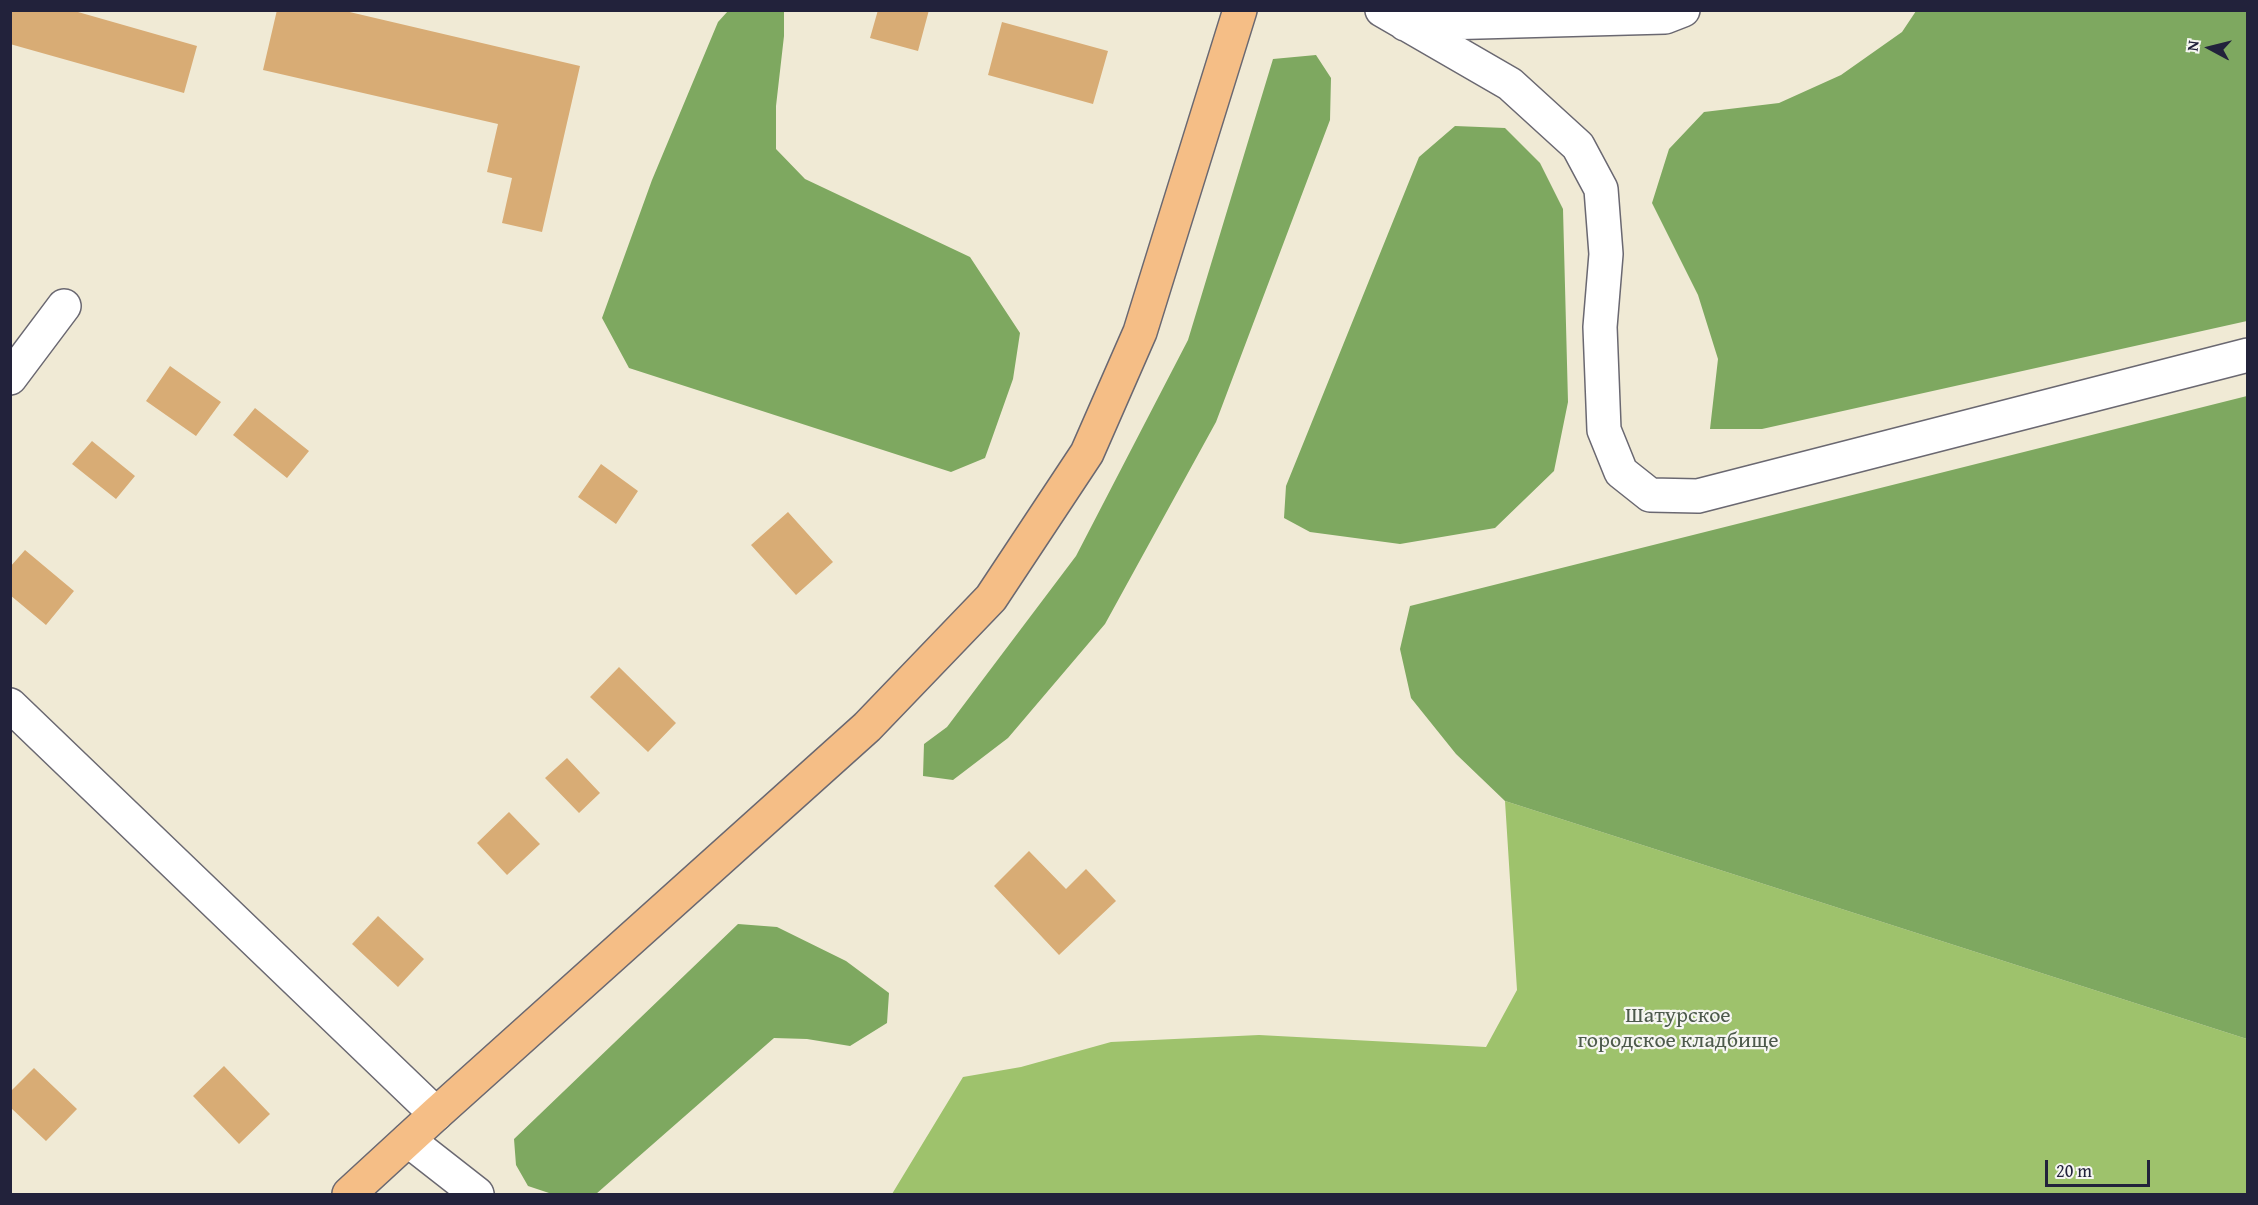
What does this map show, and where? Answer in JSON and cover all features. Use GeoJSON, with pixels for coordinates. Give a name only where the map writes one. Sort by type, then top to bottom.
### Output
{"type":"FeatureCollection","features":[{"type":"Feature","properties":{"kind":"main road"},"geometry":{"type":"LineString","coordinates":[[349,1194],[867,727],[991,598],[1087,453],[1140,332],[1240,10]]}},
{"type":"Feature","properties":{"kind":"street"},"geometry":{"type":"LineString","coordinates":[[1394,17],[1665,17],[1683,10]]}},
{"type":"Feature","properties":{"kind":"street"},"geometry":{"type":"LineString","coordinates":[[1394,17],[1510,84],[1578,146],[1601,189],[1606,254],[1600,327],[1604,430],[1621,472],[1650,495],[1698,496],[2247,355]]}},
{"type":"Feature","properties":{"kind":"street"},"geometry":{"type":"LineString","coordinates":[[10,378],[64,306]]}},
{"type":"Feature","properties":{"kind":"street"},"geometry":{"type":"LineString","coordinates":[[10,705],[436,1114]]}},
{"type":"Feature","properties":{"kind":"street"},"geometry":{"type":"LineString","coordinates":[[408,1140],[477,1194]]}},
{"type":"Feature","properties":{"kind":"green space"},"geometry":{"type":"Polygon","coordinates":[[[728,11],[784,11],[784,36],[776,106],[776,149],[805,179],[970,257],[1020,333],[1013,379],[985,458],[951,472],[629,368],[602,318],[652,180],[718,22],[728,11]]]}},
{"type":"Feature","properties":{"kind":"green space"},"geometry":{"type":"Polygon","coordinates":[[[1916,11],[2247,11],[2247,321],[1762,429],[1710,429],[1718,359],[1698,295],[1652,203],[1669,149],[1704,112],[1779,103],[1841,75],[1902,32],[1916,11]]]}},
{"type":"Feature","properties":{"kind":"green space"},"geometry":{"type":"Polygon","coordinates":[[[1316,55],[1331,78],[1330,120],[1216,422],[1105,624],[1008,738],[953,780],[923,776],[924,744],[947,727],[1076,556],[1188,340],[1273,59],[1316,55]]]}},
{"type":"Feature","properties":{"kind":"green space"},"geometry":{"type":"Polygon","coordinates":[[[1455,126],[1505,128],[1540,163],[1563,209],[1568,402],[1554,471],[1495,528],[1400,544],[1310,532],[1284,518],[1286,486],[1419,157],[1455,126]]]}},
{"type":"Feature","properties":{"kind":"green space"},"geometry":{"type":"Polygon","coordinates":[[[2247,396],[2247,1039],[1505,801],[1456,754],[1411,698],[1400,649],[1410,606],[2247,396]]]}},
{"type":"Feature","properties":{"kind":"green space","name":"Шатурское городское кладбище"},"geometry":{"type":"Polygon","coordinates":[[[1505,801],[2247,1039],[2247,1194],[892,1194],[963,1077],[1021,1067],[1111,1042],[1259,1035],[1486,1047],[1517,990],[1505,801]]]}},
{"type":"Feature","properties":{"kind":"green space"},"geometry":{"type":"Polygon","coordinates":[[[738,924],[777,927],[846,961],[889,993],[887,1023],[850,1046],[807,1039],[774,1038],[596,1194],[552,1194],[528,1186],[516,1165],[514,1139],[738,924]]]}},
{"type":"Feature","properties":{"kind":"building"},"geometry":{"type":"Polygon","coordinates":[[[10,10],[71,10],[197,46],[184,93],[10,44],[10,10]]]}},
{"type":"Feature","properties":{"kind":"building"},"geometry":{"type":"Polygon","coordinates":[[[277,10],[341,10],[580,66],[542,232],[502,223],[512,178],[487,172],[498,124],[263,70],[277,10]]]}},
{"type":"Feature","properties":{"kind":"building"},"geometry":{"type":"Polygon","coordinates":[[[878,10],[929,10],[918,51],[870,38],[878,10]]]}},
{"type":"Feature","properties":{"kind":"building"},"geometry":{"type":"Polygon","coordinates":[[[1002,22],[1108,51],[1093,104],[988,75],[1002,22]]]}},
{"type":"Feature","properties":{"kind":"building"},"geometry":{"type":"Polygon","coordinates":[[[170,366],[221,402],[196,436],[146,401],[170,366]]]}},
{"type":"Feature","properties":{"kind":"building"},"geometry":{"type":"Polygon","coordinates":[[[255,408],[309,451],[287,478],[233,435],[255,408]]]}},
{"type":"Feature","properties":{"kind":"building"},"geometry":{"type":"Polygon","coordinates":[[[92,441],[135,476],[116,499],[72,464],[92,441]]]}},
{"type":"Feature","properties":{"kind":"building"},"geometry":{"type":"Polygon","coordinates":[[[601,464],[638,491],[616,524],[578,497],[601,464]]]}},
{"type":"Feature","properties":{"kind":"building"},"geometry":{"type":"Polygon","coordinates":[[[788,512],[833,562],[796,595],[751,545],[788,512]]]}},
{"type":"Feature","properties":{"kind":"building"},"geometry":{"type":"Polygon","coordinates":[[[25,550],[74,591],[46,625],[10,595],[10,567],[25,550]]]}},
{"type":"Feature","properties":{"kind":"building"},"geometry":{"type":"Polygon","coordinates":[[[619,667],[676,723],[648,752],[590,697],[619,667]]]}},
{"type":"Feature","properties":{"kind":"building"},"geometry":{"type":"Polygon","coordinates":[[[567,758],[600,793],[579,813],[545,778],[567,758]]]}},
{"type":"Feature","properties":{"kind":"building"},"geometry":{"type":"Polygon","coordinates":[[[509,812],[540,844],[507,875],[477,843],[509,812]]]}},
{"type":"Feature","properties":{"kind":"building"},"geometry":{"type":"Polygon","coordinates":[[[1029,851],[1066,889],[1086,869],[1116,901],[1059,955],[994,886],[1029,851]]]}},
{"type":"Feature","properties":{"kind":"building"},"geometry":{"type":"Polygon","coordinates":[[[378,916],[424,959],[398,987],[352,944],[378,916]]]}},
{"type":"Feature","properties":{"kind":"building"},"geometry":{"type":"Polygon","coordinates":[[[224,1066],[270,1114],[239,1144],[193,1096],[224,1066]]]}},
{"type":"Feature","properties":{"kind":"building"},"geometry":{"type":"Polygon","coordinates":[[[34,1068],[77,1109],[46,1141],[10,1107],[10,1092],[34,1068]]]}}]}
